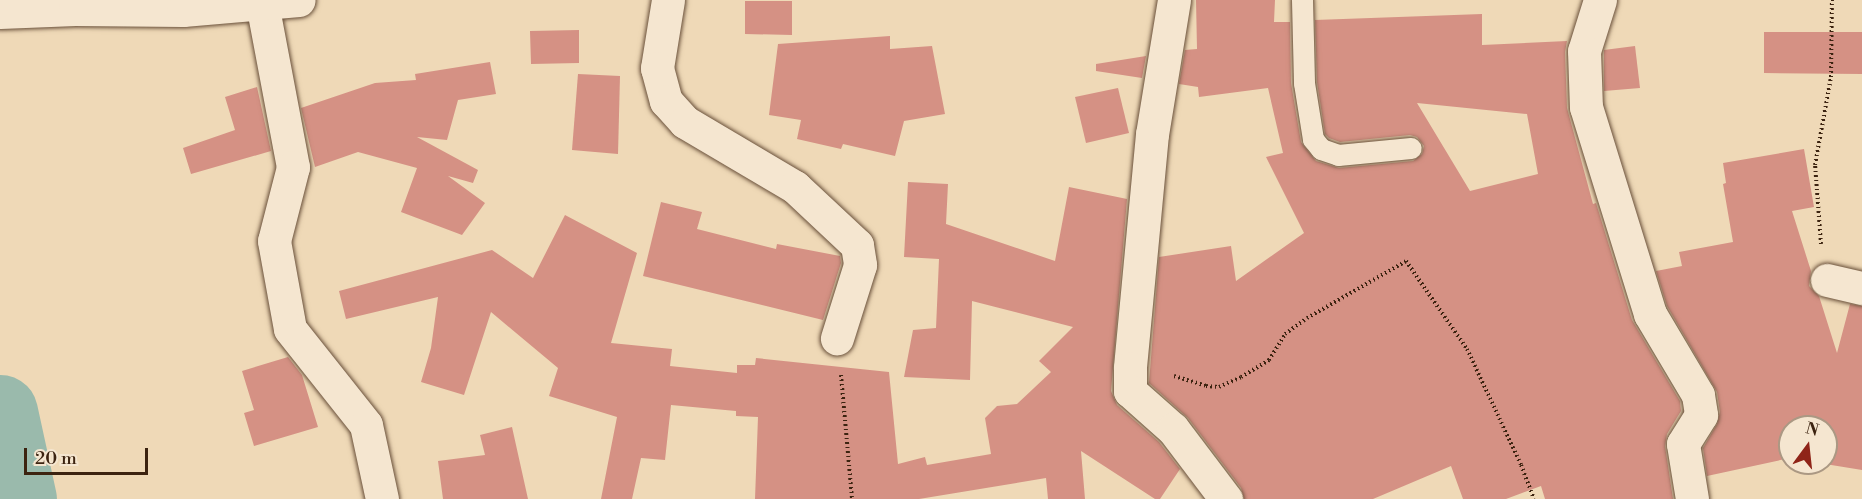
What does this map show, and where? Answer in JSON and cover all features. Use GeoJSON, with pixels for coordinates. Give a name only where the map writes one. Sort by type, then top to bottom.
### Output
{"type":"FeatureCollection","features":[{"type":"Feature","properties":{"kind":"street"},"geometry":{"type":"LineString","coordinates":[[0,12],[75,9],[183,10],[298,0]]}},
{"type":"Feature","properties":{"kind":"street"},"geometry":{"type":"LineString","coordinates":[[668,0],[657,68],[666,101],[686,122],[795,187],[856,245],[860,265],[837,338]]}},
{"type":"Feature","properties":{"kind":"street"},"geometry":{"type":"LineString","coordinates":[[1174,0],[1152,134],[1130,368],[1130,391],[1173,429],[1226,499]]}},
{"type":"Feature","properties":{"kind":"street"},"geometry":{"type":"LineString","coordinates":[[1599,0],[1584,51],[1586,107],[1650,314],[1698,395],[1701,415],[1683,444],[1692,499]]}},
{"type":"Feature","properties":{"kind":"street"},"geometry":{"type":"LineString","coordinates":[[262,3],[293,167],[274,241],[290,329],[366,425],[382,499]]}},
{"type":"Feature","properties":{"kind":"street"},"geometry":{"type":"LineString","coordinates":[[1827,280],[1862,288]]}},
{"type":"Feature","properties":{"kind":"lane"},"geometry":{"type":"LineString","coordinates":[[1302,0],[1304,82],[1313,139],[1321,149],[1338,154],[1411,148]]}},
{"type":"Feature","properties":{"kind":"path"},"geometry":{"type":"LineString","coordinates":[[1827,280],[1815,165],[1831,77],[1832,0]]}},
{"type":"Feature","properties":{"kind":"path"},"geometry":{"type":"LineString","coordinates":[[1130,368],[1219,387],[1269,360],[1285,334],[1307,318],[1406,261],[1467,349],[1521,465],[1534,499]]}},
{"type":"Feature","properties":{"kind":"path"},"geometry":{"type":"LineString","coordinates":[[837,338],[852,499]]}},
{"type":"Feature","properties":{"kind":"building"},"geometry":{"type":"Polygon","coordinates":[[[1196,0],[1275,0],[1274,22],[1290,22],[1291,83],[1301,142],[1316,161],[1339,168],[1413,161],[1422,154],[1424,146],[1417,137],[1410,135],[1340,142],[1325,134],[1317,82],[1315,20],[1482,14],[1482,45],[1567,41],[1565,52],[1567,108],[1593,204],[1596,203],[1632,320],[1680,401],[1681,411],[1667,434],[1665,446],[1673,499],[1545,499],[1541,486],[1506,499],[1463,499],[1451,466],[1373,499],[1244,499],[1241,488],[1188,418],[1149,383],[1159,257],[1231,246],[1236,281],[1304,233],[1266,157],[1283,153],[1268,88],[1199,97],[1198,87],[1179,84],[1185,50],[1197,49],[1196,0]],[[1417,103],[1470,191],[1538,174],[1527,114],[1417,103]]]}},
{"type":"Feature","properties":{"kind":"building"},"geometry":{"type":"Polygon","coordinates":[[[745,1],[792,1],[792,35],[745,34],[745,1]]]}},
{"type":"Feature","properties":{"kind":"building"},"geometry":{"type":"Polygon","coordinates":[[[579,30],[579,63],[531,64],[530,31],[579,30]]]}},
{"type":"Feature","properties":{"kind":"building"},"geometry":{"type":"Polygon","coordinates":[[[1764,32],[1862,32],[1862,74],[1764,73],[1764,32]]]}},
{"type":"Feature","properties":{"kind":"building"},"geometry":{"type":"Polygon","coordinates":[[[890,36],[890,49],[932,46],[945,114],[904,121],[895,156],[843,144],[841,149],[797,139],[801,120],[769,115],[778,44],[890,36]]]}},
{"type":"Feature","properties":{"kind":"building"},"geometry":{"type":"Polygon","coordinates":[[[1635,46],[1640,88],[1604,91],[1604,50],[1635,46]]]}},
{"type":"Feature","properties":{"kind":"building"},"geometry":{"type":"Polygon","coordinates":[[[1146,56],[1142,78],[1096,71],[1096,64],[1146,56]]]}},
{"type":"Feature","properties":{"kind":"building"},"geometry":{"type":"Polygon","coordinates":[[[490,62],[496,94],[458,100],[447,140],[417,137],[478,170],[473,183],[448,176],[485,203],[462,235],[401,212],[417,168],[358,152],[315,167],[301,108],[375,83],[416,80],[415,74],[490,62]]]}},
{"type":"Feature","properties":{"kind":"building"},"geometry":{"type":"Polygon","coordinates":[[[578,74],[620,76],[618,154],[572,150],[578,74]]]}},
{"type":"Feature","properties":{"kind":"building"},"geometry":{"type":"Polygon","coordinates":[[[257,87],[271,151],[191,174],[183,148],[235,130],[225,97],[257,87]]]}},
{"type":"Feature","properties":{"kind":"building"},"geometry":{"type":"Polygon","coordinates":[[[1118,88],[1129,133],[1086,143],[1075,97],[1118,88]]]}},
{"type":"Feature","properties":{"kind":"building"},"geometry":{"type":"Polygon","coordinates":[[[1804,149],[1814,207],[1792,211],[1811,271],[1809,286],[1819,296],[1837,353],[1850,304],[1862,306],[1862,470],[1838,466],[1838,415],[1778,415],[1778,461],[1707,476],[1703,448],[1717,424],[1720,412],[1717,392],[1667,306],[1656,271],[1682,266],[1679,252],[1733,242],[1723,184],[1726,183],[1723,163],[1804,149]]]}},
{"type":"Feature","properties":{"kind":"building"},"geometry":{"type":"Polygon","coordinates":[[[908,182],[948,184],[946,224],[1055,261],[1069,187],[1127,199],[1111,391],[1117,405],[1159,442],[1180,469],[1160,499],[1155,499],[1081,451],[1085,499],[1048,499],[1046,478],[919,499],[755,499],[758,417],[736,416],[736,411],[671,405],[665,460],[641,458],[632,499],[601,499],[617,417],[549,396],[558,368],[491,312],[464,395],[421,382],[431,348],[438,297],[346,319],[339,291],[492,250],[533,278],[565,215],[637,253],[611,343],[672,349],[670,366],[737,373],[737,365],[755,365],[756,358],[889,372],[898,464],[925,457],[927,465],[991,454],[985,418],[997,406],[1017,404],[1051,372],[1039,361],[1073,327],[972,301],[970,380],[904,377],[913,330],[936,328],[939,259],[904,257],[908,182]]]}},
{"type":"Feature","properties":{"kind":"building"},"geometry":{"type":"Polygon","coordinates":[[[661,202],[702,212],[697,229],[776,249],[777,244],[840,256],[841,263],[823,320],[643,276],[661,202]]]}},
{"type":"Feature","properties":{"kind":"building"},"geometry":{"type":"Polygon","coordinates":[[[288,357],[302,375],[318,427],[254,446],[244,413],[254,410],[242,371],[288,357]]]}},
{"type":"Feature","properties":{"kind":"building"},"geometry":{"type":"Polygon","coordinates":[[[512,427],[528,499],[443,499],[438,461],[485,455],[480,435],[512,427]]]}},
{"type":"Feature","properties":{"kind":"waterway"},"geometry":{"type":"LineString","coordinates":[[0,412],[19,499]]}}]}
